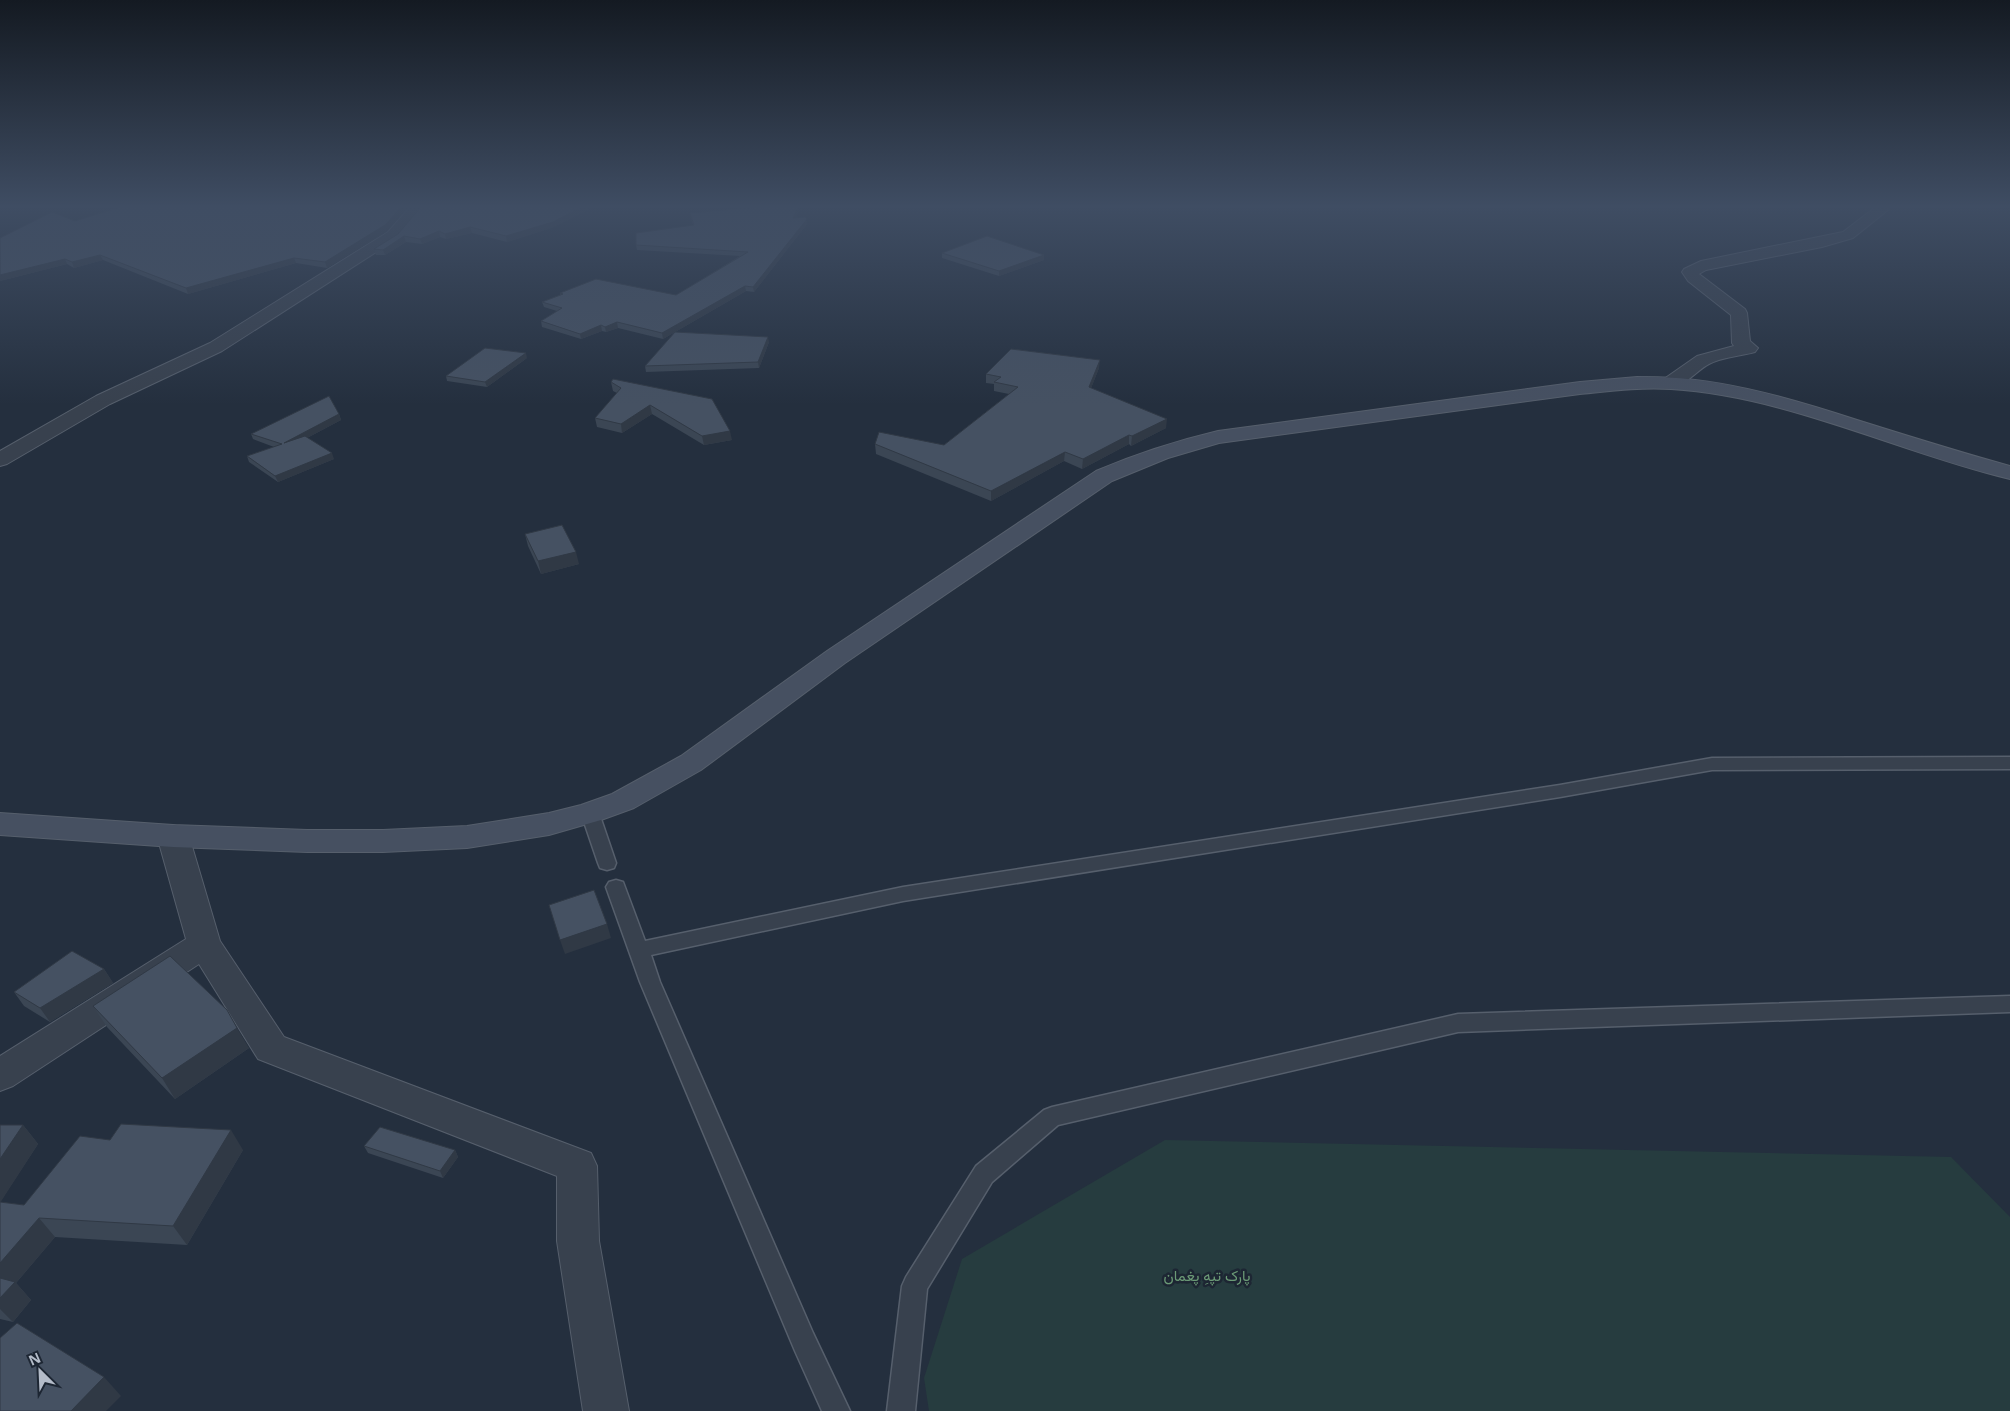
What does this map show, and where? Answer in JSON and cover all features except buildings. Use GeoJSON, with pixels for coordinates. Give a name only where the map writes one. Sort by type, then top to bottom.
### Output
{"type":"FeatureCollection","features":[{"type":"Feature","properties":{"kind":"main road"},"geometry":{"type":"LineString","coordinates":[[0,824],[173,836],[317,841],[383,841],[467,837],[550,824],[590,813],[623,802],[691,764],[836,657],[1104,476],[1136,461],[1175,448],[1228,436],[1580,388],[1628,383],[1671,383],[1724,390],[1793,407],[1953,458],[2010,473]]}},
{"type":"Feature","properties":{"kind":"street"},"geometry":{"type":"LineString","coordinates":[[0,460],[103,400],[216,347],[334,273]]}},
{"type":"Feature","properties":{"kind":"street"},"geometry":{"type":"LineString","coordinates":[[1671,383],[1703,360],[1749,348],[1741,343],[1739,313],[1694,278],[1691,273]]}},
{"type":"Feature","properties":{"kind":"street"},"geometry":{"type":"LineString","coordinates":[[173,836],[204,944],[271,1048],[577,1166],[578,1241],[606,1411]]}},
{"type":"Feature","properties":{"kind":"street"},"geometry":{"type":"LineString","coordinates":[[0,1074],[204,944]]}},
{"type":"Feature","properties":{"kind":"lane"},"geometry":{"type":"LineString","coordinates":[[639,950],[903,894],[1560,791],[1712,764],[2010,763]]}},
{"type":"Feature","properties":{"kind":"lane"},"geometry":{"type":"LineString","coordinates":[[590,813],[607,863]]}},
{"type":"Feature","properties":{"kind":"lane"},"geometry":{"type":"LineString","coordinates":[[616,887],[639,950],[800,1333],[836,1411]]}},
{"type":"Feature","properties":{"kind":"lane"},"geometry":{"type":"LineString","coordinates":[[901,1411],[915,1286],[984,1174],[1052,1117],[1458,1023],[2010,1004]]}},
{"type":"Feature","properties":{"kind":"green space","name":"پارک تپهِ پغمان"},"geometry":{"type":"Polygon","coordinates":[[[1165,1140],[1951,1157],[2010,1217],[2010,1411],[929,1411],[924,1378],[962,1259],[1165,1140]]]}}]}
